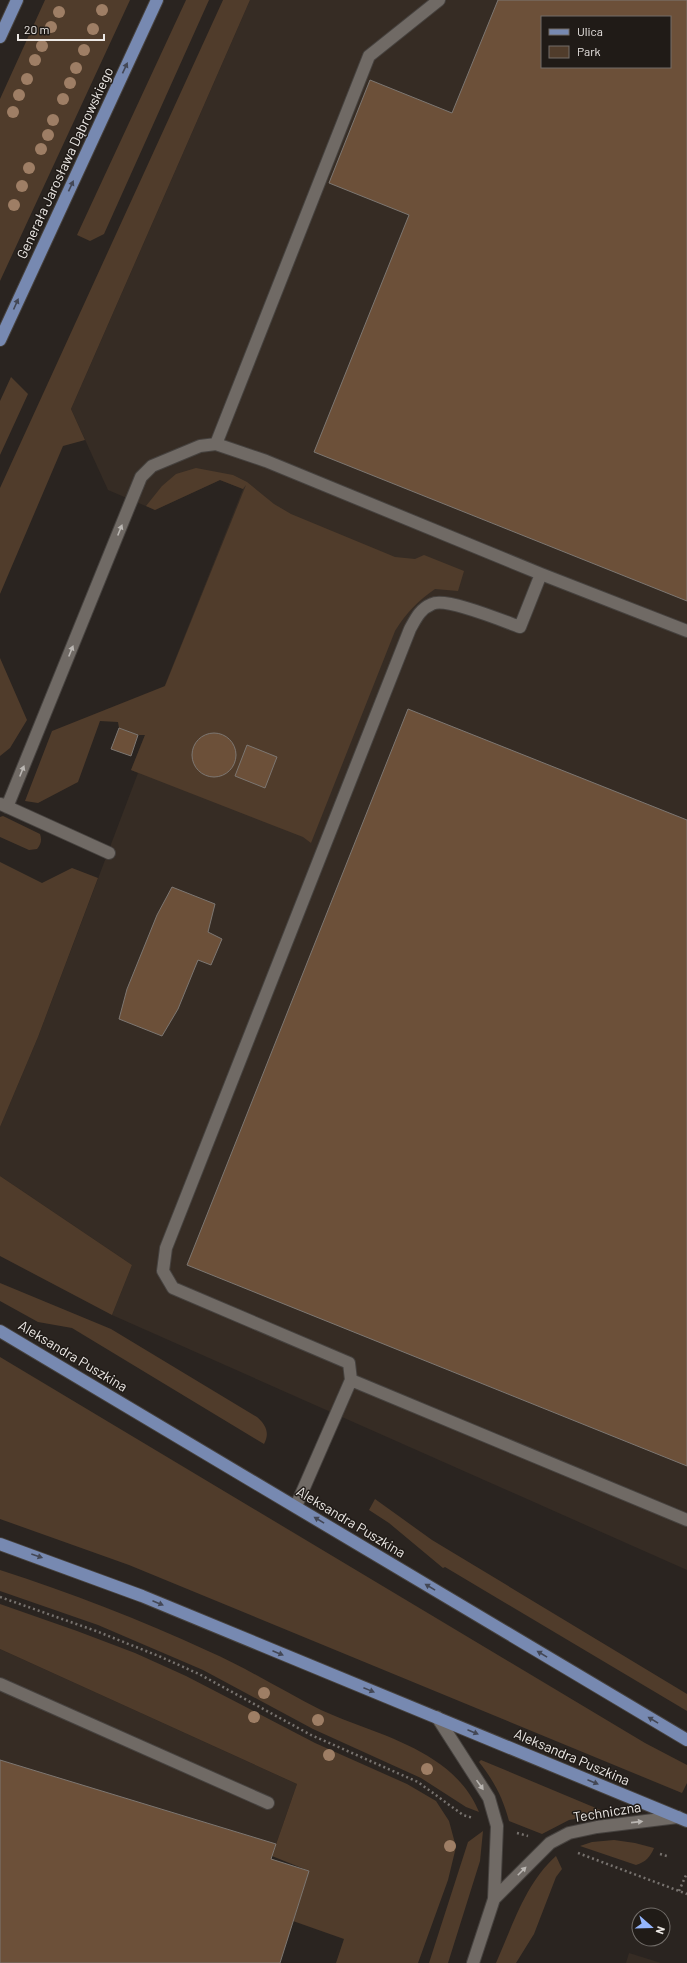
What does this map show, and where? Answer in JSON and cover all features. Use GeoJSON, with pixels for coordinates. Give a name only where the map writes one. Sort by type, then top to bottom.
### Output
{"type":"FeatureCollection","features":[{"type":"Feature","properties":{"kind":"main road"},"geometry":{"type":"LineString","coordinates":[[0,37],[17,0]]}},
{"type":"Feature","properties":{"kind":"main road","name":"Generała Jarosława Dąbrowskiego"},"geometry":{"type":"LineString","coordinates":[[0,340],[157,0]]}},
{"type":"Feature","properties":{"kind":"main road","name":"Aleksandra Puszkina"},"geometry":{"type":"LineString","coordinates":[[0,1331],[687,1740]]}},
{"type":"Feature","properties":{"kind":"main road","name":"Aleksandra Puszkina"},"geometry":{"type":"LineString","coordinates":[[0,1544],[136,1593],[682,1819]]}},
{"type":"Feature","properties":{"kind":"street"},"geometry":{"type":"LineString","coordinates":[[216,444],[369,56],[439,0]]}},
{"type":"Feature","properties":{"kind":"street"},"geometry":{"type":"LineString","coordinates":[[109,853],[4,805],[141,477],[152,466],[200,446],[216,444],[266,460],[541,574],[687,631]]}},
{"type":"Feature","properties":{"kind":"street"},"geometry":{"type":"LineString","coordinates":[[296,1506],[351,1380],[349,1363],[173,1288],[163,1271],[166,1248],[410,628],[420,611],[433,603],[450,603],[520,627],[541,574]]}},
{"type":"Feature","properties":{"kind":"street"},"geometry":{"type":"LineString","coordinates":[[351,1380],[687,1520]]}},
{"type":"Feature","properties":{"kind":"street"},"geometry":{"type":"LineString","coordinates":[[0,1684],[268,1802]]}},
{"type":"Feature","properties":{"kind":"street","name":"Techniczna"},"geometry":{"type":"LineString","coordinates":[[437,1717],[489,1798],[497,1826],[494,1899],[473,1963]]}},
{"type":"Feature","properties":{"kind":"street","name":"Techniczna"},"geometry":{"type":"LineString","coordinates":[[494,1899],[550,1843],[569,1833],[597,1826],[682,1819]]}},
{"type":"Feature","properties":{"kind":"path"},"geometry":{"type":"LineString","coordinates":[[0,1597],[96,1631],[174,1663],[233,1692],[311,1735],[418,1782],[463,1815],[550,1843],[687,1894]]}},
{"type":"Feature","properties":{"kind":"path"},"geometry":{"type":"LineString","coordinates":[[660,1854],[667,1856]]}},
{"type":"Feature","properties":{"kind":"path"},"geometry":{"type":"LineString","coordinates":[[679,1892],[687,1873]]}},
{"type":"Feature","properties":{"kind":"shaded area"},"geometry":{"type":"Polygon","coordinates":[[[250,0],[687,0],[687,1570],[112,1315],[132,1265],[0,1176],[0,1127],[38,1037],[138,773],[131,770],[243,489],[220,480],[155,510],[108,490],[71,409],[250,0]]]}},
{"type":"Feature","properties":{"kind":"shaded area"},"geometry":{"type":"Polygon","coordinates":[[[0,1649],[297,1784],[271,1859],[309,1871],[280,1963],[0,1963],[0,1649]]]}},
{"type":"Feature","properties":{"kind":"shaded area"},"geometry":{"type":"Polygon","coordinates":[[[629,1953],[661,1963],[626,1963],[629,1953]]]}},
{"type":"Feature","properties":{"kind":"green space"},"geometry":{"type":"Polygon","coordinates":[[[45,0],[130,0],[0,281],[0,99],[45,0]]]}},
{"type":"Feature","properties":{"kind":"green space"},"geometry":{"type":"Polygon","coordinates":[[[186,0],[209,0],[104,234],[90,241],[77,235],[186,0]]]}},
{"type":"Feature","properties":{"kind":"green space"},"geometry":{"type":"Polygon","coordinates":[[[223,0],[250,0],[71,409],[85,440],[63,446],[0,594],[0,488],[223,0]]]}},
{"type":"Feature","properties":{"kind":"green space"},"geometry":{"type":"Polygon","coordinates":[[[11,377],[28,394],[0,455],[0,401],[11,377]]]}},
{"type":"Feature","properties":{"kind":"green space"},"geometry":{"type":"Polygon","coordinates":[[[196,468],[233,475],[247,482],[274,504],[291,514],[395,557],[415,559],[424,555],[464,571],[458,591],[435,589],[413,608],[395,631],[311,843],[303,837],[131,770],[145,735],[138,735],[119,728],[118,722],[100,721],[78,782],[38,803],[25,801],[52,731],[165,686],[246,485],[243,489],[220,480],[155,510],[146,506],[162,486],[176,474],[196,468]]]}},
{"type":"Feature","properties":{"kind":"green space"},"geometry":{"type":"Polygon","coordinates":[[[0,658],[27,720],[10,748],[0,756],[0,658]]]}},
{"type":"Feature","properties":{"kind":"green space"},"geometry":{"type":"Polygon","coordinates":[[[3,816],[40,834],[41,842],[37,849],[29,850],[0,837],[0,817],[3,816]]]}},
{"type":"Feature","properties":{"kind":"green space"},"geometry":{"type":"Polygon","coordinates":[[[0,862],[42,883],[72,868],[98,878],[38,1037],[0,1127],[0,862]]]}},
{"type":"Feature","properties":{"kind":"green space"},"geometry":{"type":"Polygon","coordinates":[[[0,1176],[132,1265],[112,1315],[0,1256],[0,1176]]]}},
{"type":"Feature","properties":{"kind":"green space"},"geometry":{"type":"Polygon","coordinates":[[[0,1283],[111,1329],[257,1417],[266,1429],[267,1436],[264,1444],[72,1328],[38,1322],[0,1301],[0,1283]]]}},
{"type":"Feature","properties":{"kind":"green space"},"geometry":{"type":"Polygon","coordinates":[[[0,1357],[645,1743],[687,1765],[687,1783],[682,1793],[129,1565],[0,1519],[0,1357]]]}},
{"type":"Feature","properties":{"kind":"green space"},"geometry":{"type":"Polygon","coordinates":[[[375,1499],[432,1540],[687,1694],[687,1711],[445,1567],[443,1568],[389,1523],[369,1510],[375,1499]]]}},
{"type":"Feature","properties":{"kind":"green space"},"geometry":{"type":"Polygon","coordinates":[[[0,1570],[53,1588],[157,1628],[237,1665],[321,1710],[421,1752],[455,1776],[471,1796],[479,1812],[466,1807],[421,1778],[313,1729],[203,1670],[98,1625],[0,1591],[0,1570]]]}},
{"type":"Feature","properties":{"kind":"green space"},"geometry":{"type":"Polygon","coordinates":[[[0,1604],[135,1653],[186,1676],[315,1743],[407,1784],[436,1801],[449,1821],[456,1847],[448,1880],[418,1963],[336,1963],[344,1939],[293,1921],[309,1871],[272,1856],[297,1784],[0,1649],[0,1604]]]}},
{"type":"Feature","properties":{"kind":"green space"},"geometry":{"type":"Polygon","coordinates":[[[481,1760],[603,1811],[602,1814],[569,1820],[542,1834],[509,1821],[497,1790],[479,1762],[481,1760]]]}},
{"type":"Feature","properties":{"kind":"green space"},"geometry":{"type":"Polygon","coordinates":[[[483,1831],[480,1861],[448,1963],[429,1963],[468,1842],[483,1831]]]}},
{"type":"Feature","properties":{"kind":"green space"},"geometry":{"type":"Polygon","coordinates":[[[614,1840],[654,1848],[647,1859],[636,1865],[580,1846],[592,1842],[614,1840]]]}},
{"type":"Feature","properties":{"kind":"green space"},"geometry":{"type":"Polygon","coordinates":[[[556,1856],[562,1869],[556,1877],[534,1934],[516,1963],[496,1963],[514,1920],[528,1892],[545,1867],[556,1856]]]}},
{"type":"Feature","properties":{"kind":"building"},"geometry":{"type":"Polygon","coordinates":[[[498,0],[687,0],[687,601],[314,452],[409,215],[329,183],[370,80],[452,113],[498,0]]]}},
{"type":"Feature","properties":{"kind":"building"},"geometry":{"type":"Polygon","coordinates":[[[408,709],[687,820],[687,1466],[187,1265],[408,709]]]}},
{"type":"Feature","properties":{"kind":"building"},"geometry":{"type":"Polygon","coordinates":[[[119,728],[138,735],[131,756],[111,749],[119,728]]]}},
{"type":"Feature","properties":{"kind":"building"},"geometry":{"type":"Polygon","coordinates":[[[210,733],[218,733],[230,739],[236,751],[236,759],[230,771],[218,777],[210,777],[198,771],[192,759],[192,751],[198,739],[210,733]]]}},
{"type":"Feature","properties":{"kind":"building"},"geometry":{"type":"Polygon","coordinates":[[[247,745],[277,757],[265,788],[235,776],[247,745]]]}},
{"type":"Feature","properties":{"kind":"building"},"geometry":{"type":"Polygon","coordinates":[[[172,887],[215,904],[208,932],[222,939],[211,965],[198,960],[178,1009],[162,1036],[119,1019],[127,989],[157,915],[172,887]]]}},
{"type":"Feature","properties":{"kind":"building"},"geometry":{"type":"Polygon","coordinates":[[[0,1760],[276,1844],[271,1859],[309,1871],[280,1963],[0,1963],[0,1760]]]}}]}
